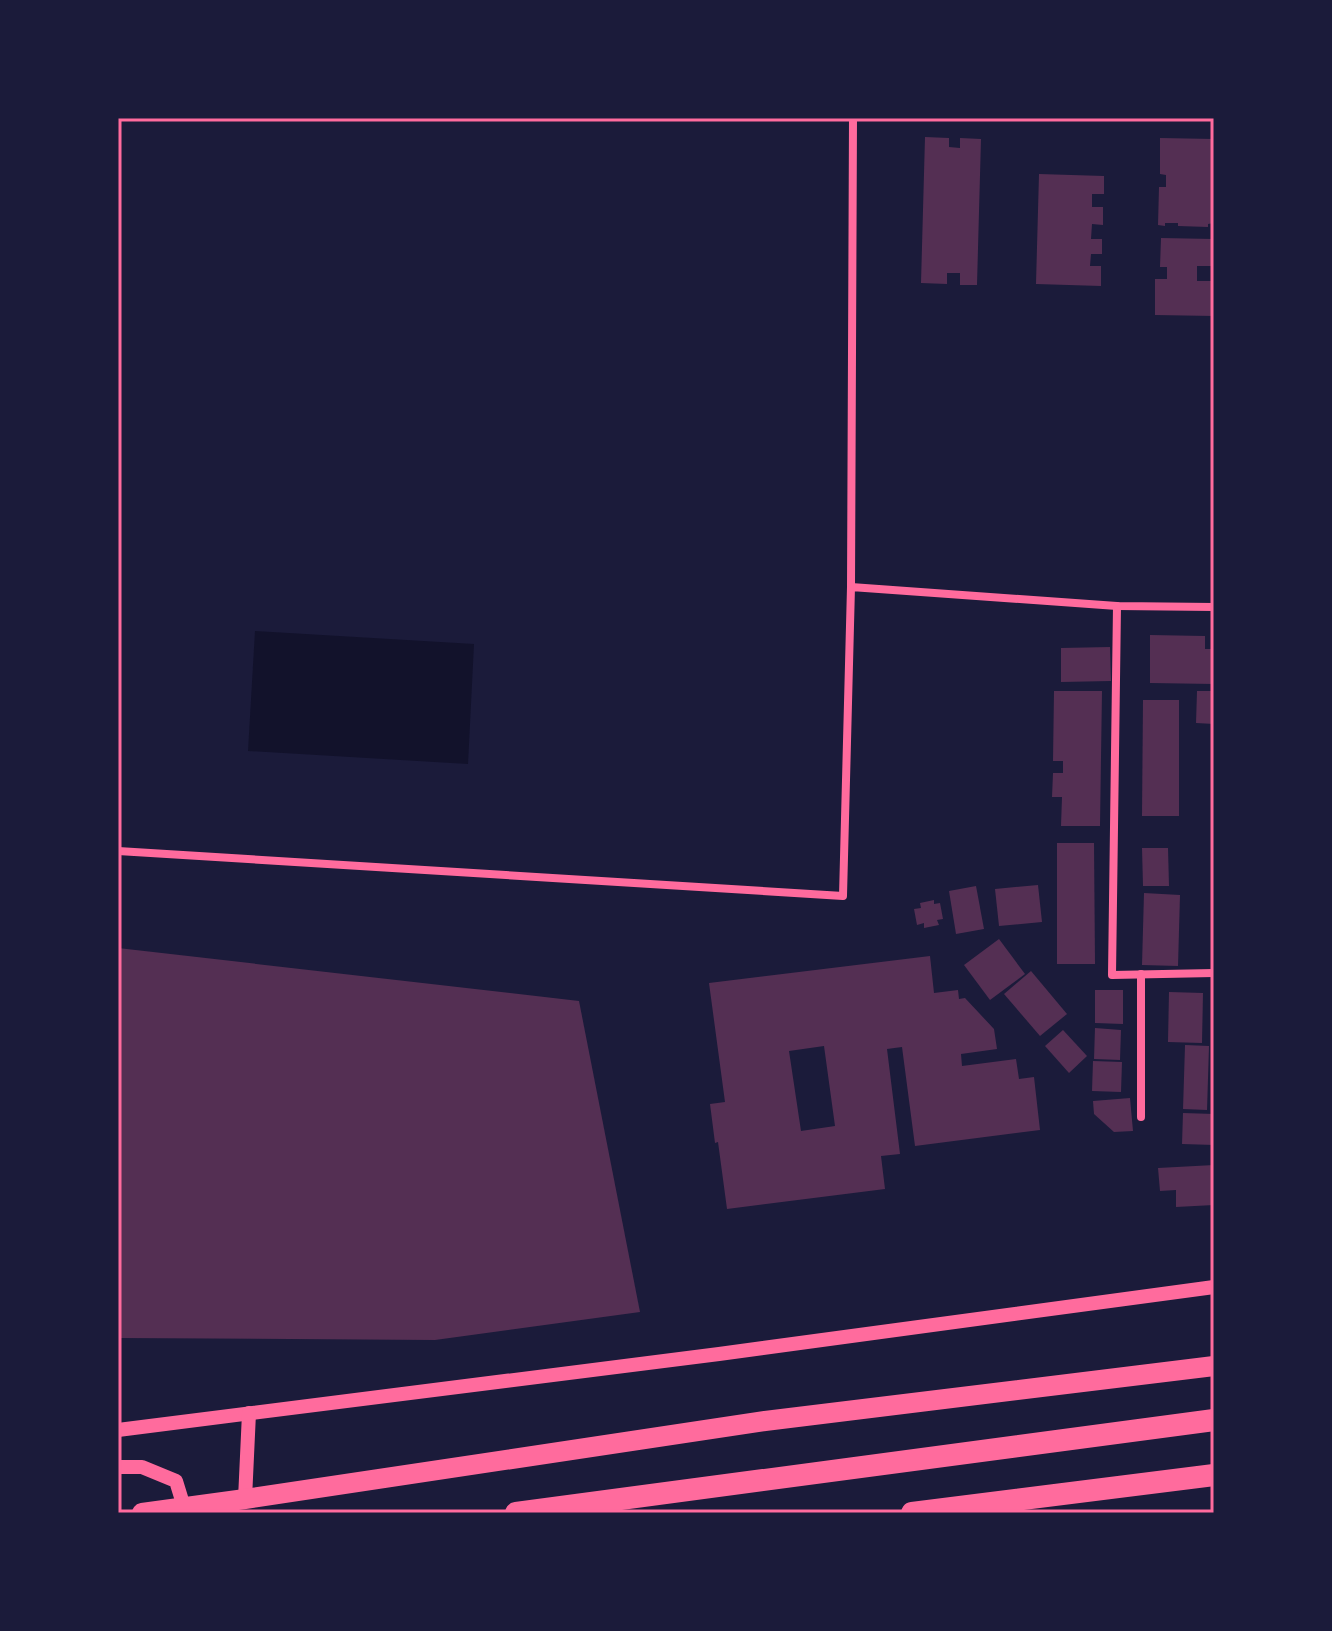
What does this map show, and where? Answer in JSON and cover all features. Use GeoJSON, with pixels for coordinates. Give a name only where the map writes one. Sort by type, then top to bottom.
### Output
{"type":"FeatureCollection","features":[{"type":"Feature","properties":{"kind":"highway"},"geometry":{"type":"LineString","coordinates":[[516,1513],[1214,1420]]}},
{"type":"Feature","properties":{"kind":"highway"},"geometry":{"type":"LineString","coordinates":[[912,1513],[1214,1475]]}},
{"type":"Feature","properties":{"kind":"main road"},"geometry":{"type":"LineString","coordinates":[[142,1513],[765,1421],[1214,1366]]}},
{"type":"Feature","properties":{"kind":"street"},"geometry":{"type":"LineString","coordinates":[[118,851],[843,896],[851,587],[853,118]]}},
{"type":"Feature","properties":{"kind":"street"},"geometry":{"type":"LineString","coordinates":[[851,587],[1117,606],[1214,607]]}},
{"type":"Feature","properties":{"kind":"street"},"geometry":{"type":"LineString","coordinates":[[1117,606],[1112,975],[1214,973]]}},
{"type":"Feature","properties":{"kind":"street"},"geometry":{"type":"LineString","coordinates":[[1141,974],[1141,1117]]}},
{"type":"Feature","properties":{"kind":"street"},"geometry":{"type":"LineString","coordinates":[[118,1430],[735,1352],[1214,1287]]}},
{"type":"Feature","properties":{"kind":"street"},"geometry":{"type":"LineString","coordinates":[[245,1499],[249,1413]]}},
{"type":"Feature","properties":{"kind":"street"},"geometry":{"type":"LineString","coordinates":[[118,1467],[142,1467],[176,1481],[184,1507]]}},
{"type":"Feature","properties":{"kind":"shaded area"},"geometry":{"type":"Polygon","coordinates":[[[255,631],[474,644],[468,764],[248,751],[255,631]]]}},
{"type":"Feature","properties":{"kind":"building"},"geometry":{"type":"Polygon","coordinates":[[[925,137],[949,138],[949,147],[960,148],[960,138],[981,139],[977,285],[960,285],[960,273],[947,273],[947,284],[921,283],[925,137]]]}},
{"type":"Feature","properties":{"kind":"building"},"geometry":{"type":"Polygon","coordinates":[[[1160,138],[1214,139],[1214,223],[1208,224],[1208,227],[1178,226],[1178,223],[1158,225],[1159,187],[1166,187],[1166,175],[1160,174],[1160,138]]]}},
{"type":"Feature","properties":{"kind":"building"},"geometry":{"type":"Polygon","coordinates":[[[1039,174],[1104,176],[1104,194],[1092,194],[1092,207],[1103,207],[1103,225],[1092,224],[1091,239],[1102,239],[1102,254],[1091,254],[1090,266],[1101,266],[1101,286],[1036,284],[1039,174]]]}},
{"type":"Feature","properties":{"kind":"building"},"geometry":{"type":"Polygon","coordinates":[[[1161,238],[1213,239],[1213,266],[1197,266],[1197,281],[1214,281],[1214,316],[1155,315],[1155,279],[1167,279],[1167,267],[1160,267],[1161,238]]]}},
{"type":"Feature","properties":{"kind":"building"},"geometry":{"type":"Polygon","coordinates":[[[1150,635],[1205,636],[1205,649],[1214,649],[1214,684],[1150,683],[1150,635]]]}},
{"type":"Feature","properties":{"kind":"building"},"geometry":{"type":"Polygon","coordinates":[[[1110,647],[1111,681],[1061,682],[1061,648],[1110,647]]]}},
{"type":"Feature","properties":{"kind":"building"},"geometry":{"type":"Polygon","coordinates":[[[1054,691],[1102,691],[1100,826],[1061,826],[1062,797],[1052,797],[1053,773],[1063,773],[1063,761],[1053,761],[1054,691]]]}},
{"type":"Feature","properties":{"kind":"building"},"geometry":{"type":"Polygon","coordinates":[[[1197,691],[1214,691],[1214,724],[1196,723],[1197,691]]]}},
{"type":"Feature","properties":{"kind":"building"},"geometry":{"type":"Polygon","coordinates":[[[1143,700],[1179,700],[1179,816],[1142,816],[1143,700]]]}},
{"type":"Feature","properties":{"kind":"building"},"geometry":{"type":"Polygon","coordinates":[[[1057,843],[1094,843],[1095,964],[1057,964],[1057,843]]]}},
{"type":"Feature","properties":{"kind":"building"},"geometry":{"type":"Polygon","coordinates":[[[1142,848],[1168,848],[1169,886],[1143,886],[1142,848]]]}},
{"type":"Feature","properties":{"kind":"building"},"geometry":{"type":"Polygon","coordinates":[[[1038,885],[1042,922],[999,926],[995,889],[1038,885]]]}},
{"type":"Feature","properties":{"kind":"building"},"geometry":{"type":"Polygon","coordinates":[[[976,886],[984,929],[956,934],[949,891],[976,886]]]}},
{"type":"Feature","properties":{"kind":"building"},"geometry":{"type":"Polygon","coordinates":[[[1144,893],[1180,895],[1178,966],[1142,965],[1144,893]]]}},
{"type":"Feature","properties":{"kind":"building"},"geometry":{"type":"Polygon","coordinates":[[[934,900],[934,904],[940,903],[943,919],[937,920],[939,925],[924,928],[924,923],[917,925],[914,909],[921,908],[920,903],[934,900]]]}},
{"type":"Feature","properties":{"kind":"building"},"geometry":{"type":"Polygon","coordinates":[[[999,939],[1025,974],[990,1000],[964,965],[999,939]]]}},
{"type":"Feature","properties":{"kind":"building"},"geometry":{"type":"Polygon","coordinates":[[[118,948],[579,1001],[640,1312],[435,1340],[118,1338],[118,948]]]}},
{"type":"Feature","properties":{"kind":"building"},"geometry":{"type":"Polygon","coordinates":[[[930,956],[934,993],[958,990],[959,999],[965,998],[994,1029],[997,1049],[961,1054],[962,1066],[1016,1059],[1019,1079],[1034,1077],[1040,1130],[915,1146],[902,1047],[887,1049],[900,1154],[881,1156],[885,1189],[727,1209],[710,1104],[725,1102],[709,983],[930,956]],[[824,1046],[789,1051],[801,1131],[835,1126],[824,1046]]]}},
{"type":"Feature","properties":{"kind":"building"},"geometry":{"type":"Polygon","coordinates":[[[1031,971],[1067,1014],[1040,1036],[1004,994],[1031,971]]]}},
{"type":"Feature","properties":{"kind":"building"},"geometry":{"type":"Polygon","coordinates":[[[1095,990],[1123,990],[1123,1024],[1095,1023],[1095,990]]]}},
{"type":"Feature","properties":{"kind":"building"},"geometry":{"type":"Polygon","coordinates":[[[1169,992],[1203,993],[1202,1043],[1168,1042],[1169,992]]]}},
{"type":"Feature","properties":{"kind":"building"},"geometry":{"type":"Polygon","coordinates":[[[1095,1028],[1121,1030],[1120,1060],[1094,1059],[1095,1028]]]}},
{"type":"Feature","properties":{"kind":"building"},"geometry":{"type":"Polygon","coordinates":[[[1063,1030],[1087,1056],[1069,1073],[1045,1046],[1063,1030]]]}},
{"type":"Feature","properties":{"kind":"building"},"geometry":{"type":"Polygon","coordinates":[[[1185,1045],[1209,1046],[1207,1110],[1183,1109],[1185,1045]]]}},
{"type":"Feature","properties":{"kind":"building"},"geometry":{"type":"Polygon","coordinates":[[[1093,1061],[1122,1062],[1121,1092],[1092,1091],[1093,1061]]]}},
{"type":"Feature","properties":{"kind":"building"},"geometry":{"type":"Polygon","coordinates":[[[1130,1098],[1133,1131],[1114,1132],[1094,1114],[1093,1101],[1130,1098]]]}},
{"type":"Feature","properties":{"kind":"building"},"geometry":{"type":"Polygon","coordinates":[[[1183,1113],[1214,1114],[1214,1145],[1182,1144],[1183,1113]]]}},
{"type":"Feature","properties":{"kind":"building"},"geometry":{"type":"Polygon","coordinates":[[[1214,1165],[1214,1205],[1176,1207],[1176,1190],[1160,1191],[1158,1168],[1214,1165]]]}}]}
